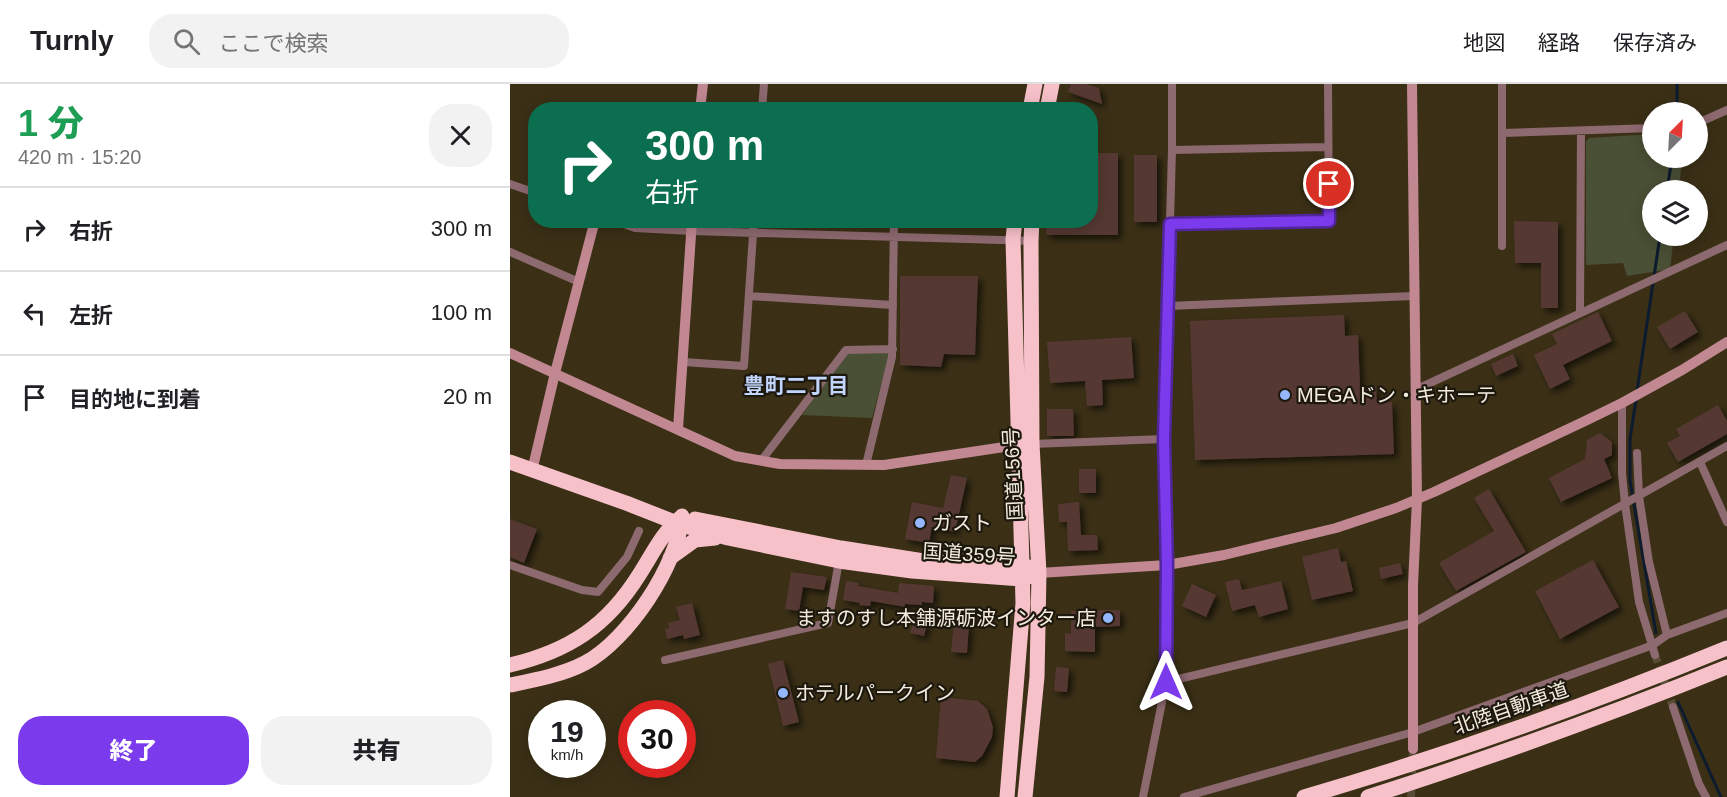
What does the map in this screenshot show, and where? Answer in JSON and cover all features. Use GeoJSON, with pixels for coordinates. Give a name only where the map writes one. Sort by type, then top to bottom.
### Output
{"type":"FeatureCollection","features":[{"type":"Feature","properties":{"kind":"highway"},"geometry":{"type":"LineString","coordinates":[[1032,102],[1035,84]]}},
{"type":"Feature","properties":{"kind":"highway"},"geometry":{"type":"LineString","coordinates":[[1049,102],[1052,84]]}},
{"type":"Feature","properties":{"kind":"highway","name":"国道156号"},"geometry":{"type":"LineString","coordinates":[[1014,228],[1025,444],[1039,573],[1037,676],[1025,797]]}},
{"type":"Feature","properties":{"kind":"highway","name":"国道156号"},"geometry":{"type":"LineString","coordinates":[[1007,797],[1023,603],[1031,228]]}},
{"type":"Feature","properties":{"kind":"highway","name":"国道359号"},"geometry":{"type":"LineString","coordinates":[[510,462],[728,538],[839,561],[912,571],[1039,573]]}},
{"type":"Feature","properties":{"kind":"highway","name":"国道359号"},"geometry":{"type":"LineString","coordinates":[[626,503],[680,522],[930,562],[993,565],[1023,572]]}},
{"type":"Feature","properties":{"kind":"highway"},"geometry":{"type":"LineString","coordinates":[[647,512],[659,528],[662,538]]}},
{"type":"Feature","properties":{"kind":"highway"},"geometry":{"type":"LineString","coordinates":[[510,664],[546,654],[567,645],[586,634],[603,620],[630,590],[662,538],[680,522]]}},
{"type":"Feature","properties":{"kind":"highway"},"geometry":{"type":"LineString","coordinates":[[510,686],[569,670],[585,663],[600,654],[626,629],[662,575],[670,558],[680,522]]}},
{"type":"Feature","properties":{"kind":"highway"},"geometry":{"type":"LineString","coordinates":[[670,558],[695,540],[706,537],[728,538]]}},
{"type":"Feature","properties":{"kind":"highway","name":"北陸自動車道"},"geometry":{"type":"LineString","coordinates":[[1304,797],[1519,728],[1634,686],[1727,648]]}},
{"type":"Feature","properties":{"kind":"highway","name":"北陸自動車道"},"geometry":{"type":"LineString","coordinates":[[1368,797],[1524,745],[1727,667]]}},
{"type":"Feature","properties":{"kind":"street"},"geometry":{"type":"LineString","coordinates":[[701,102],[703,84]]}},
{"type":"Feature","properties":{"kind":"street"},"geometry":{"type":"LineString","coordinates":[[763,102],[764,84]]}},
{"type":"Feature","properties":{"kind":"street"},"geometry":{"type":"LineString","coordinates":[[1143,797],[1166,682],[1167,565],[1164,439],[1172,84]]}},
{"type":"Feature","properties":{"kind":"street"},"geometry":{"type":"LineString","coordinates":[[1170,224],[1329,221],[1328,84]]}},
{"type":"Feature","properties":{"kind":"street"},"geometry":{"type":"LineString","coordinates":[[1412,84],[1417,499],[1413,623],[1413,749]]}},
{"type":"Feature","properties":{"kind":"street"},"geometry":{"type":"LineString","coordinates":[[1502,84],[1502,246]]}},
{"type":"Feature","properties":{"kind":"street"},"geometry":{"type":"LineString","coordinates":[[1708,119],[1727,110]]}},
{"type":"Feature","properties":{"kind":"street"},"geometry":{"type":"LineString","coordinates":[[1502,133],[1642,128]]}},
{"type":"Feature","properties":{"kind":"street"},"geometry":{"type":"LineString","coordinates":[[1580,313],[1581,131]]}},
{"type":"Feature","properties":{"kind":"street"},"geometry":{"type":"LineString","coordinates":[[1172,150],[1328,147]]}},
{"type":"Feature","properties":{"kind":"street"},"geometry":{"type":"LineString","coordinates":[[510,184],[528,188]]}},
{"type":"Feature","properties":{"kind":"street"},"geometry":{"type":"LineString","coordinates":[[532,471],[593,228]]}},
{"type":"Feature","properties":{"kind":"street"},"geometry":{"type":"LineString","coordinates":[[678,429],[692,228]]}},
{"type":"Feature","properties":{"kind":"street"},"geometry":{"type":"LineString","coordinates":[[710,228],[754,233],[1030,241]]}},
{"type":"Feature","properties":{"kind":"street"},"geometry":{"type":"LineString","coordinates":[[683,362],[744,366],[754,228]]}},
{"type":"Feature","properties":{"kind":"street"},"geometry":{"type":"LineString","coordinates":[[866,465],[892,357],[894,228]]}},
{"type":"Feature","properties":{"kind":"street"},"geometry":{"type":"LineString","coordinates":[[1415,390],[1727,246]]}},
{"type":"Feature","properties":{"kind":"street"},"geometry":{"type":"LineString","coordinates":[[510,252],[579,282]]}},
{"type":"Feature","properties":{"kind":"street"},"geometry":{"type":"LineString","coordinates":[[749,296],[893,305]]}},
{"type":"Feature","properties":{"kind":"street"},"geometry":{"type":"LineString","coordinates":[[1167,306],[1414,296]]}},
{"type":"Feature","properties":{"kind":"street"},"geometry":{"type":"LineString","coordinates":[[1039,573],[1167,565],[1224,555],[1336,528],[1396,508],[1622,403],[1727,342]]}},
{"type":"Feature","properties":{"kind":"street"},"geometry":{"type":"LineString","coordinates":[[761,461],[846,350],[892,350]]}},
{"type":"Feature","properties":{"kind":"street"},"geometry":{"type":"LineString","coordinates":[[510,352],[735,456],[780,464],[884,465],[1025,444],[1164,439]]}},
{"type":"Feature","properties":{"kind":"street"},"geometry":{"type":"LineString","coordinates":[[1622,403],[1622,473],[1632,500],[1667,635]]}},
{"type":"Feature","properties":{"kind":"street"},"geometry":{"type":"LineString","coordinates":[[1166,682],[1413,623],[1727,446]]}},
{"type":"Feature","properties":{"kind":"street"},"geometry":{"type":"LineString","coordinates":[[1637,453],[1632,500],[1639,602],[1655,655]]}},
{"type":"Feature","properties":{"kind":"street"},"geometry":{"type":"LineString","coordinates":[[1700,462],[1727,522]]}},
{"type":"Feature","properties":{"kind":"street"},"geometry":{"type":"LineString","coordinates":[[510,565],[582,590],[598,592],[627,557],[639,531]]}},
{"type":"Feature","properties":{"kind":"street"},"geometry":{"type":"LineString","coordinates":[[665,660],[828,623],[839,561]]}},
{"type":"Feature","properties":{"kind":"street"},"geometry":{"type":"LineString","coordinates":[[1184,797],[1413,732],[1653,645],[1667,635],[1727,613]]}},
{"type":"Feature","properties":{"kind":"street"},"geometry":{"type":"LineString","coordinates":[[1673,707],[1699,784],[1706,797]]}},
{"type":"Feature","properties":{"kind":"green space"},"geometry":{"type":"Polygon","coordinates":[[[1642,135],[1642,168],[1681,168],[1680,180],[1642,180],[1642,246],[1673,246],[1670,269],[1627,276],[1623,263],[1586,265],[1586,141],[1589,138],[1642,135]]]}},
{"type":"Feature","properties":{"kind":"green space"},"geometry":{"type":"Polygon","coordinates":[[[847,352],[890,352],[872,418],[802,415],[847,352]]]}},
{"type":"Feature","properties":{"kind":"building"},"geometry":{"type":"Polygon","coordinates":[[[1071,84],[1086,84],[1099,88],[1102,104],[1098,102],[1068,92],[1071,84]]]}},
{"type":"Feature","properties":{"kind":"building"},"geometry":{"type":"Polygon","coordinates":[[[1098,153],[1118,153],[1118,235],[1046,235],[1046,228],[1098,228],[1098,153]]]}},
{"type":"Feature","properties":{"kind":"building"},"geometry":{"type":"Polygon","coordinates":[[[1134,155],[1157,155],[1157,222],[1134,222],[1134,155]]]}},
{"type":"Feature","properties":{"kind":"building"},"geometry":{"type":"Polygon","coordinates":[[[1514,221],[1558,222],[1558,308],[1541,308],[1541,263],[1515,263],[1514,221]]]}},
{"type":"Feature","properties":{"kind":"building"},"geometry":{"type":"Polygon","coordinates":[[[900,276],[978,276],[975,355],[944,354],[941,367],[900,365],[900,276]]]}},
{"type":"Feature","properties":{"kind":"building"},"geometry":{"type":"Polygon","coordinates":[[[1685,311],[1698,332],[1670,349],[1657,327],[1685,311]]]}},
{"type":"Feature","properties":{"kind":"building"},"geometry":{"type":"Polygon","coordinates":[[[1598,312],[1612,341],[1563,365],[1570,379],[1550,389],[1534,355],[1557,344],[1552,334],[1598,312]]]}},
{"type":"Feature","properties":{"kind":"building","name":"MEGAドン・キホーテ"},"geometry":{"type":"Polygon","coordinates":[[[1344,315],[1345,336],[1358,335],[1360,387],[1376,387],[1377,403],[1392,402],[1394,454],[1195,460],[1190,321],[1344,315]]]}},
{"type":"Feature","properties":{"kind":"building"},"geometry":{"type":"Polygon","coordinates":[[[1131,337],[1134,378],[1102,380],[1103,405],[1087,406],[1085,381],[1050,383],[1047,342],[1131,337]]]}},
{"type":"Feature","properties":{"kind":"building"},"geometry":{"type":"Polygon","coordinates":[[[1513,354],[1518,366],[1496,376],[1491,364],[1513,354]]]}},
{"type":"Feature","properties":{"kind":"building"},"geometry":{"type":"Polygon","coordinates":[[[1718,405],[1727,421],[1727,434],[1678,462],[1667,443],[1680,436],[1676,429],[1718,405]]]}},
{"type":"Feature","properties":{"kind":"building"},"geometry":{"type":"Polygon","coordinates":[[[1047,409],[1073,409],[1074,436],[1047,436],[1047,409]]]}},
{"type":"Feature","properties":{"kind":"building"},"geometry":{"type":"Polygon","coordinates":[[[1600,433],[1612,442],[1612,455],[1604,459],[1612,478],[1561,502],[1549,478],[1585,459],[1587,440],[1600,433]]]}},
{"type":"Feature","properties":{"kind":"building"},"geometry":{"type":"Polygon","coordinates":[[[1079,469],[1096,469],[1096,493],[1079,493],[1079,469]]]}},
{"type":"Feature","properties":{"kind":"building"},"geometry":{"type":"Polygon","coordinates":[[[951,475],[967,478],[955,532],[932,527],[929,543],[905,539],[912,502],[943,508],[951,475]]]}},
{"type":"Feature","properties":{"kind":"building"},"geometry":{"type":"Polygon","coordinates":[[[1489,489],[1526,552],[1456,591],[1439,563],[1494,531],[1474,498],[1489,489]]]}},
{"type":"Feature","properties":{"kind":"building"},"geometry":{"type":"Polygon","coordinates":[[[1079,502],[1081,535],[1097,535],[1098,550],[1068,551],[1067,522],[1059,522],[1058,504],[1079,502]]]}},
{"type":"Feature","properties":{"kind":"building"},"geometry":{"type":"Polygon","coordinates":[[[510,519],[537,529],[524,563],[510,557],[510,519]]]}},
{"type":"Feature","properties":{"kind":"building"},"geometry":{"type":"Polygon","coordinates":[[[1338,548],[1341,562],[1346,561],[1353,591],[1312,600],[1302,557],[1338,548]]]}},
{"type":"Feature","properties":{"kind":"building"},"geometry":{"type":"Polygon","coordinates":[[[1593,560],[1619,607],[1560,639],[1535,591],[1593,560]]]}},
{"type":"Feature","properties":{"kind":"building"},"geometry":{"type":"Polygon","coordinates":[[[1400,563],[1403,574],[1381,579],[1379,568],[1400,563]]]}},
{"type":"Feature","properties":{"kind":"building"},"geometry":{"type":"Polygon","coordinates":[[[791,572],[827,577],[824,590],[803,587],[799,611],[785,609],[791,572]]]}},
{"type":"Feature","properties":{"kind":"building"},"geometry":{"type":"Polygon","coordinates":[[[1239,579],[1242,590],[1281,581],[1288,609],[1259,617],[1255,605],[1232,611],[1225,582],[1239,579]]]}},
{"type":"Feature","properties":{"kind":"building"},"geometry":{"type":"Polygon","coordinates":[[[846,581],[859,583],[858,586],[898,593],[899,583],[934,586],[933,603],[905,604],[905,607],[871,601],[870,606],[859,605],[860,603],[843,600],[846,581]]]}},
{"type":"Feature","properties":{"kind":"building"},"geometry":{"type":"Polygon","coordinates":[[[1192,584],[1216,595],[1206,617],[1182,606],[1192,584]]]}},
{"type":"Feature","properties":{"kind":"building"},"geometry":{"type":"Polygon","coordinates":[[[692,603],[700,635],[684,639],[683,635],[667,639],[665,629],[669,628],[668,623],[680,620],[676,607],[692,603]]]}},
{"type":"Feature","properties":{"kind":"building"},"geometry":{"type":"Polygon","coordinates":[[[1120,610],[1120,626],[1095,627],[1095,652],[1065,651],[1065,633],[1071,634],[1071,611],[1120,610]]]}},
{"type":"Feature","properties":{"kind":"building"},"geometry":{"type":"Polygon","coordinates":[[[914,620],[927,624],[924,636],[910,633],[914,620]]]}},
{"type":"Feature","properties":{"kind":"building"},"geometry":{"type":"Polygon","coordinates":[[[954,623],[969,624],[967,653],[951,652],[954,623]]]}},
{"type":"Feature","properties":{"kind":"building","name":"ホテルパークイン"},"geometry":{"type":"Polygon","coordinates":[[[783,660],[799,722],[783,726],[768,664],[783,660]]]}},
{"type":"Feature","properties":{"kind":"building"},"geometry":{"type":"Polygon","coordinates":[[[1056,667],[1069,668],[1067,692],[1054,691],[1056,667]]]}},
{"type":"Feature","properties":{"kind":"building"},"geometry":{"type":"Polygon","coordinates":[[[941,697],[978,701],[987,709],[993,727],[992,737],[982,756],[975,762],[936,758],[941,697]]]}},
{"type":"Feature","properties":{"kind":"waterway"},"geometry":{"type":"LineString","coordinates":[[1677,84],[1677,102]]}},
{"type":"Feature","properties":{"kind":"waterway"},"geometry":{"type":"LineString","coordinates":[[1669,180],[1670,168]]}},
{"type":"Feature","properties":{"kind":"waterway"},"geometry":{"type":"LineString","coordinates":[[1637,391],[1659,246]]}},
{"type":"Feature","properties":{"kind":"waterway"},"geometry":{"type":"LineString","coordinates":[[1636,400],[1630,439],[1630,481],[1656,633]]}},
{"type":"Feature","properties":{"kind":"waterway"},"geometry":{"type":"LineString","coordinates":[[1678,702],[1721,797]]}},
{"type":"Feature","properties":{"kind":"tunnel"},"geometry":{"type":"LineString","coordinates":[[1655,655],[1673,707]]}},
{"type":"Feature","properties":{"kind":"tunnel"},"geometry":{"type":"LineString","coordinates":[[1411,797],[1413,749]]}},
{"type":"Feature","properties":{"kind":"place","name":"MEGAドン・キホーテ"},"geometry":{"type":"Point","coordinates":[1285,395]}},
{"type":"Feature","properties":{"kind":"place","name":"ガスト"},"geometry":{"type":"Point","coordinates":[920,523]}},
{"type":"Feature","properties":{"kind":"place","name":"ますのすし本舗源砺波インター店"},"geometry":{"type":"Point","coordinates":[1108,618]}},
{"type":"Feature","properties":{"kind":"place","name":"ホテルパークイン"},"geometry":{"type":"Point","coordinates":[783,693]}},
{"type":"Feature","properties":{"kind":"district","name":"豊町二丁目"},"geometry":{"type":"Point","coordinates":[796,385]}},
{"type":"Feature","properties":{"kind":"route"},"geometry":{"type":"LineString","coordinates":[[1166,682],[1167,565],[1164,439],[1170,224],[1329,221],[1329,184]]}}]}
